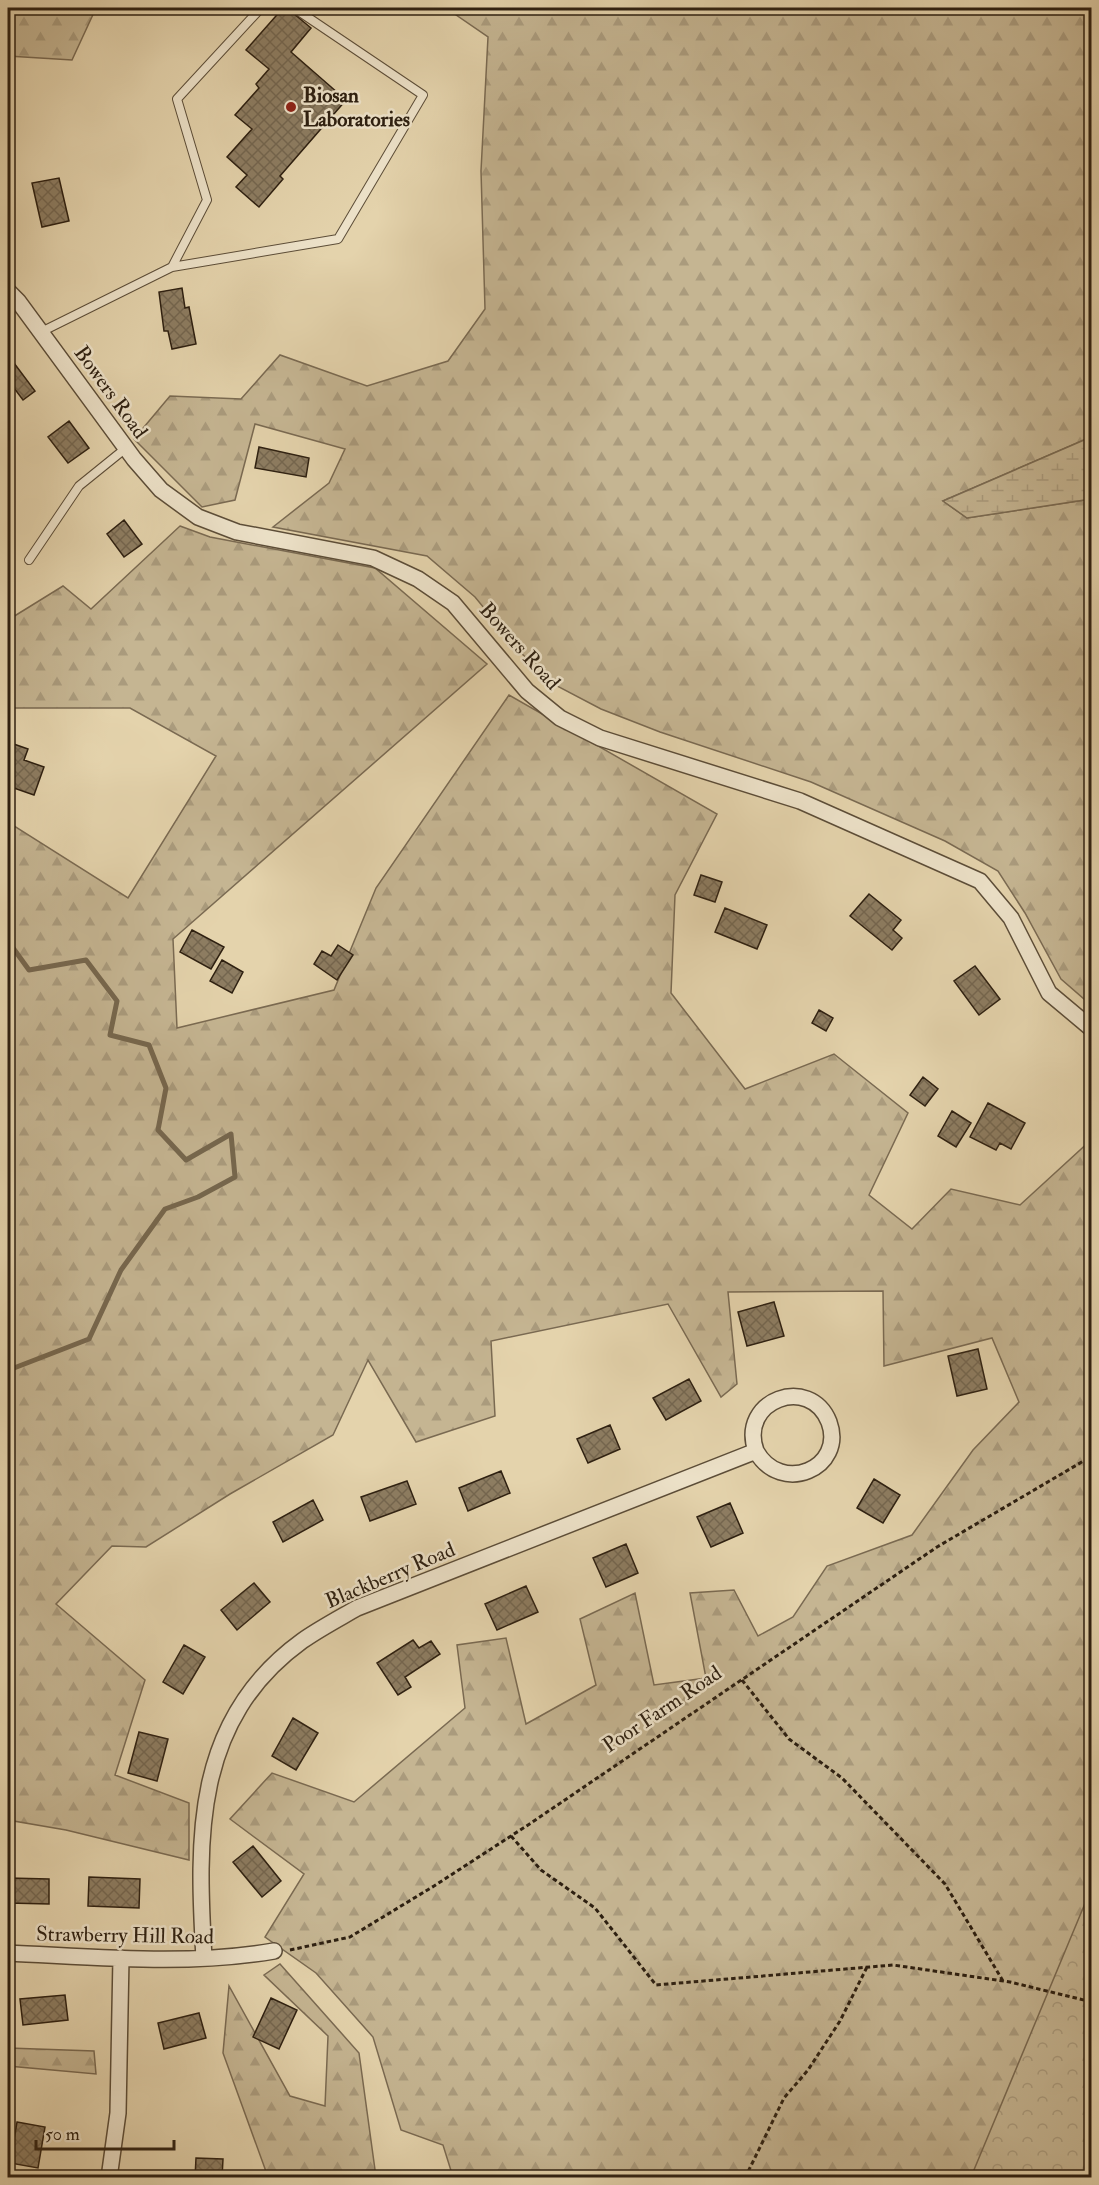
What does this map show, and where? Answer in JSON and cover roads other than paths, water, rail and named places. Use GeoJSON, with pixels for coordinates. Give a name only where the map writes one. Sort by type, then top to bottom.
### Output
{"type":"FeatureCollection","features":[{"type":"Feature","properties":{"kind":"street","name":"Bowers Road"},"geometry":{"type":"LineString","coordinates":[[8,291],[126,448],[161,490],[198,517],[237,532],[374,558],[418,579],[453,603],[527,691],[560,718],[590,733],[654,756],[800,801],[980,881],[1011,918],[1049,993],[1092,1029]]}},
{"type":"Feature","properties":{"kind":"street"},"geometry":{"type":"LineString","coordinates":[[790,1396],[803,1398],[816,1404],[828,1420],[831,1433],[827,1453],[819,1464],[808,1471],[794,1474],[774,1470],[763,1462],[756,1451],[753,1431],[757,1418],[765,1407],[777,1399],[790,1396]]}},
{"type":"Feature","properties":{"kind":"street","name":"Blackberry Road"},"geometry":{"type":"LineString","coordinates":[[204,1958],[200,1889],[202,1827],[211,1769],[220,1744],[242,1703],[284,1656],[317,1631],[357,1608],[756,1451]]}},
{"type":"Feature","properties":{"kind":"street","name":"Strawberry Hill Road"},"geometry":{"type":"LineString","coordinates":[[8,1953],[121,1958],[204,1958],[241,1957],[274,1951]]}},
{"type":"Feature","properties":{"kind":"street"},"geometry":{"type":"LineString","coordinates":[[109,2178],[118,2113],[121,1958]]}},
{"type":"Feature","properties":{"kind":"lane"},"geometry":{"type":"LineString","coordinates":[[172,267],[207,200],[177,99],[261,8]]}},
{"type":"Feature","properties":{"kind":"lane"},"geometry":{"type":"LineString","coordinates":[[41,332],[172,267],[338,239],[423,95],[294,8]]}},
{"type":"Feature","properties":{"kind":"lane"},"geometry":{"type":"LineString","coordinates":[[29,560],[79,486],[126,448]]}},
{"type":"Feature","properties":{"kind":"waterway"},"geometry":{"type":"LineString","coordinates":[[8,941],[29,970],[86,960],[117,1001],[110,1035],[149,1045],[166,1088],[158,1130],[186,1160],[231,1134],[235,1177],[198,1197],[165,1209],[121,1270],[89,1339],[14,1368],[8,1374]]}},
{"type":"Feature","properties":{"kind":"place","name":"Biosan Laboratories"},"geometry":{"type":"Point","coordinates":[291,107]}}]}
